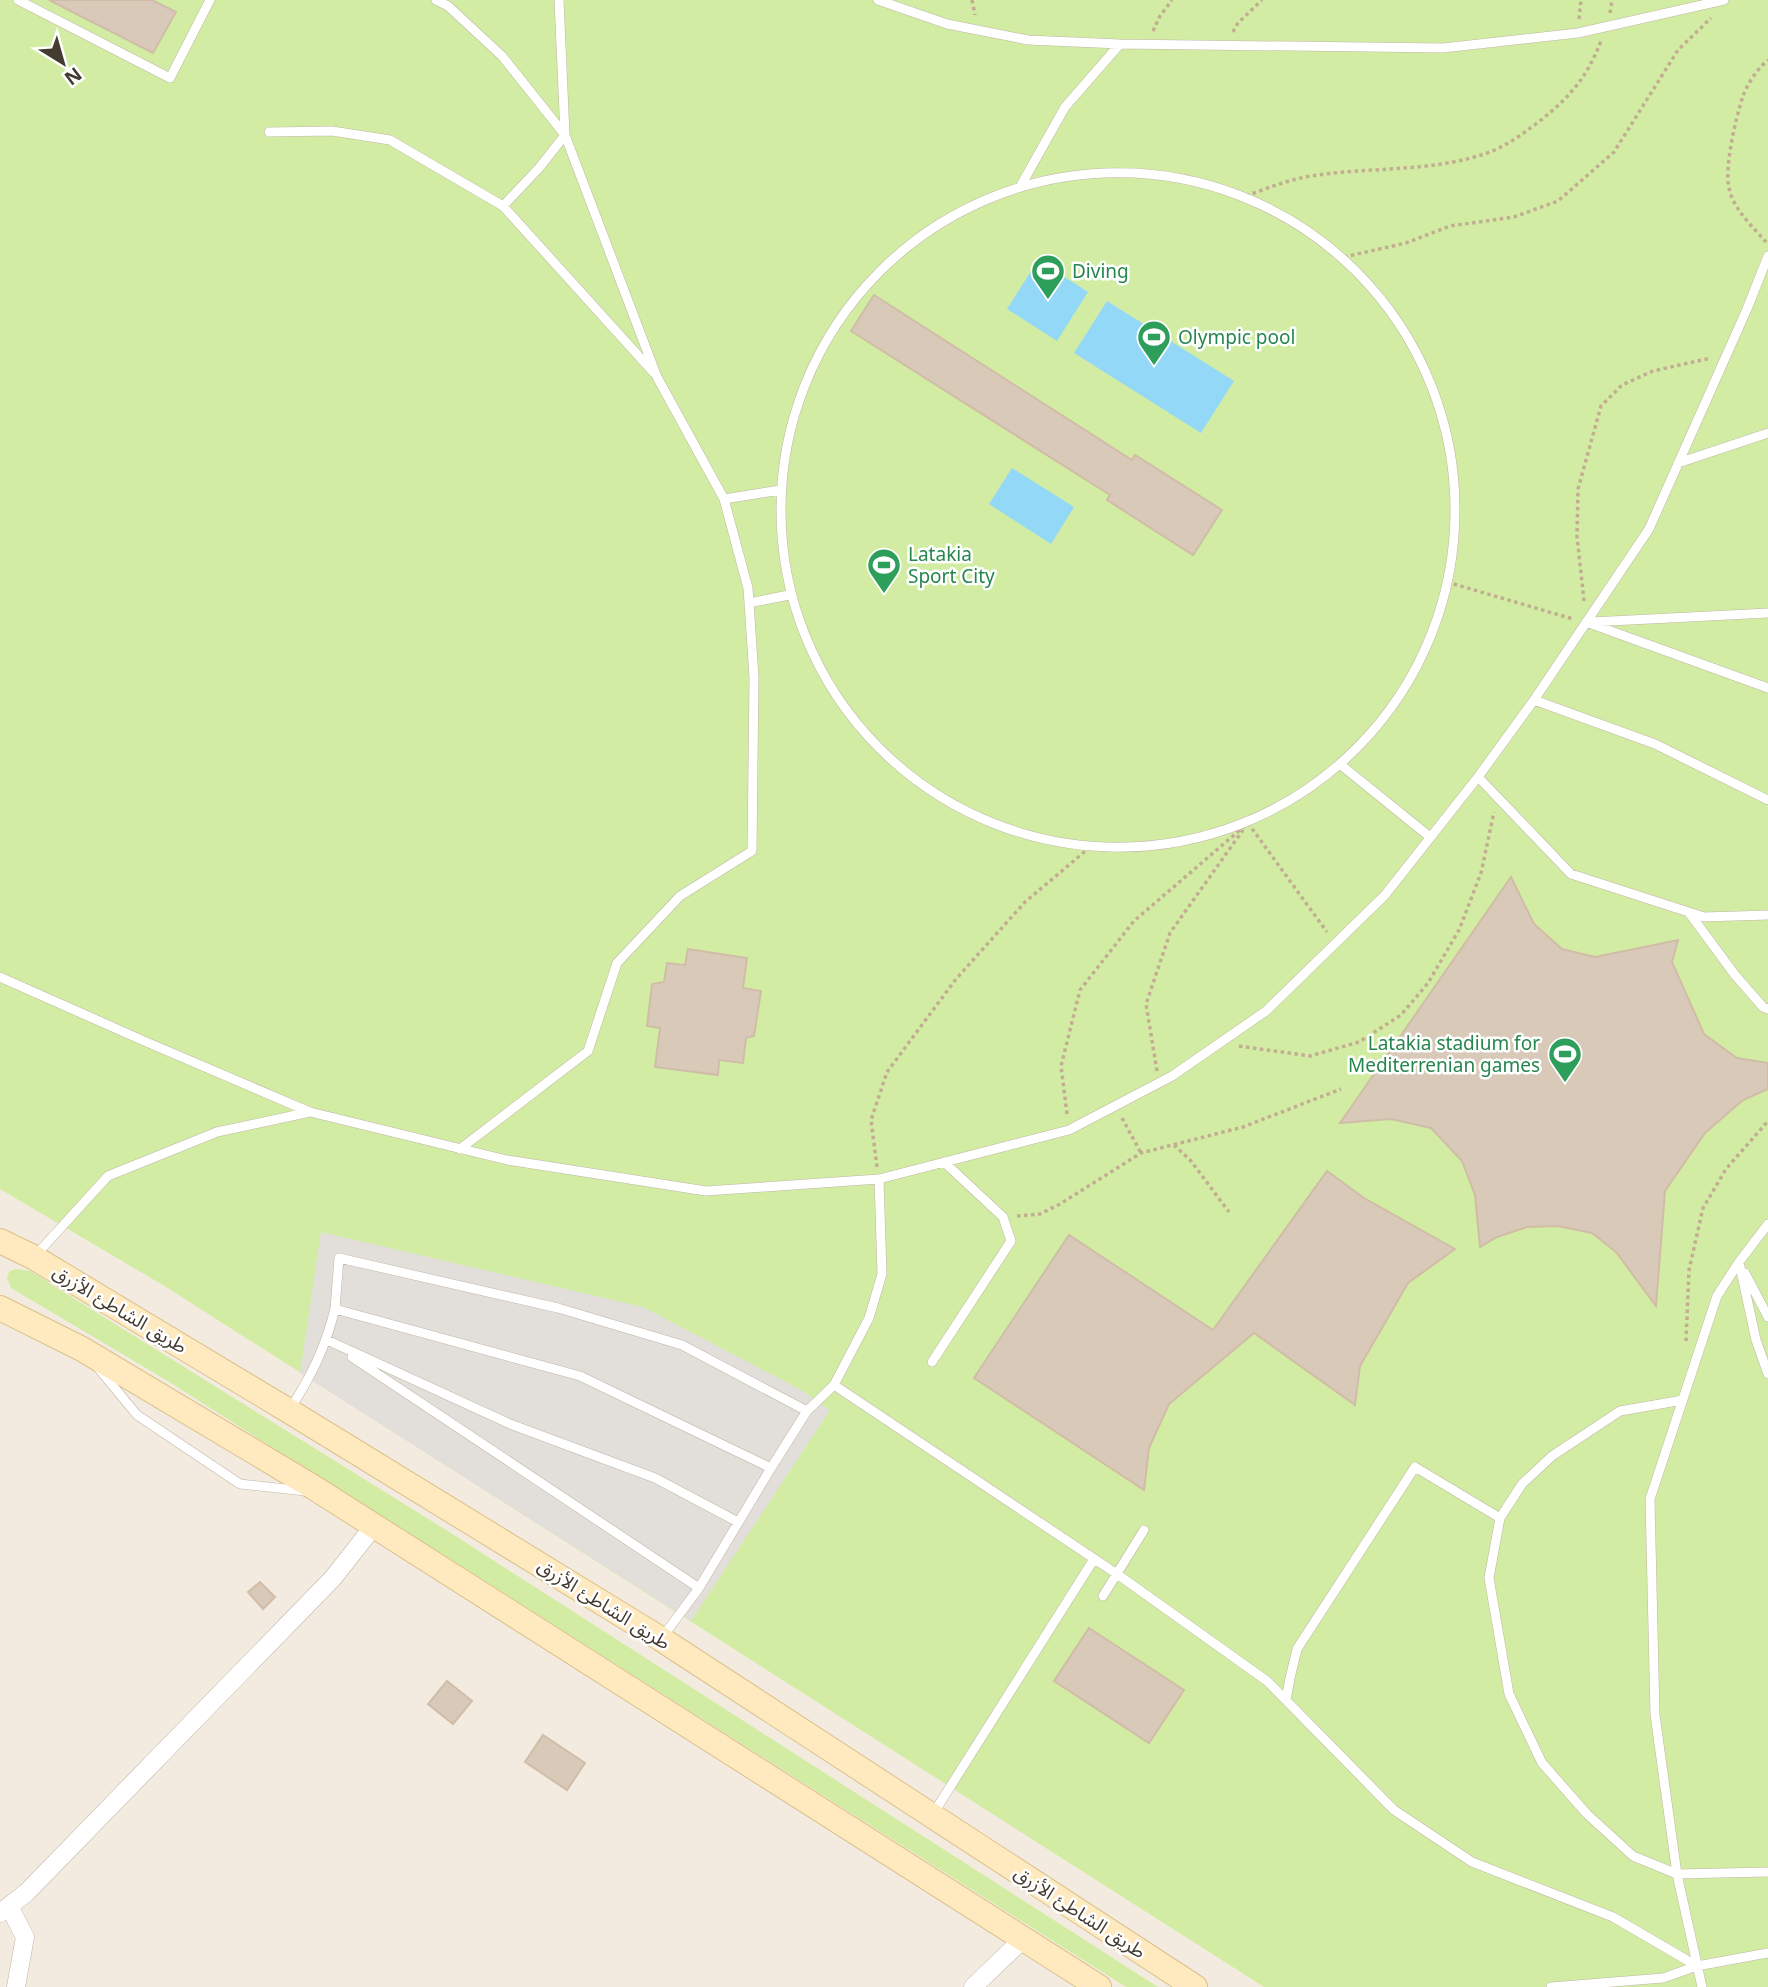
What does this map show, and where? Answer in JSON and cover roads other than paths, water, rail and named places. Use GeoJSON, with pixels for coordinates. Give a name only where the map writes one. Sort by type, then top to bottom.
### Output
{"type":"FeatureCollection","features":[{"type":"Feature","properties":{"kind":"main road","name":"طريق الشاطئ الأزرق"},"geometry":{"type":"LineString","coordinates":[[0,1241],[33,1257],[289,1410],[661,1639],[1195,1987]]}},
{"type":"Feature","properties":{"kind":"main road"},"geometry":{"type":"LineString","coordinates":[[0,1308],[82,1349],[322,1493],[1099,1987]]}},
{"type":"Feature","properties":{"kind":"street"},"geometry":{"type":"LineString","coordinates":[[16,1987],[25,1937],[5,1909],[26,1893],[333,1578],[374,1526]]}},
{"type":"Feature","properties":{"kind":"street"},"geometry":{"type":"LineString","coordinates":[[973,1987],[1023,1939]]}},
{"type":"Feature","properties":{"kind":"lane"},"geometry":{"type":"LineString","coordinates":[[18,0],[170,78],[208,1]]}},
{"type":"Feature","properties":{"kind":"lane"},"geometry":{"type":"LineString","coordinates":[[436,0],[448,6],[502,56],[565,135],[657,377],[724,499],[748,588],[754,677],[752,850],[680,896],[617,963],[587,1051],[460,1149]]}},
{"type":"Feature","properties":{"kind":"lane"},"geometry":{"type":"LineString","coordinates":[[503,206],[539,168],[565,135],[559,0]]}},
{"type":"Feature","properties":{"kind":"lane"},"geometry":{"type":"LineString","coordinates":[[878,0],[947,23],[1028,40],[1120,44],[1443,48],[1578,33],[1724,0]]}},
{"type":"Feature","properties":{"kind":"lane"},"geometry":{"type":"LineString","coordinates":[[1020,187],[1065,107],[1120,44]]}},
{"type":"Feature","properties":{"kind":"lane"},"geometry":{"type":"LineString","coordinates":[[269,132],[332,131],[390,141],[503,206],[657,377]]}},
{"type":"Feature","properties":{"kind":"lane"},"geometry":{"type":"LineString","coordinates":[[1096,173],[1172,176],[1246,197],[1298,223],[1344,257],[1406,330],[1444,417],[1457,512],[1447,582],[1443,606],[1403,693],[1341,765],[1297,798],[1248,823],[1170,845],[1089,848],[987,824],[898,769],[830,691],[789,595],[780,543],[780,490],[795,410],[829,335],[880,271],[945,220],[1020,187],[1096,173]]}},
{"type":"Feature","properties":{"kind":"lane"},"geometry":{"type":"LineString","coordinates":[[0,977],[310,1112],[507,1160],[706,1191],[879,1179],[1069,1130],[1172,1076],[1266,1011],[1385,895],[1478,777],[1649,528],[1727,355],[1768,256]]}},
{"type":"Feature","properties":{"kind":"lane"},"geometry":{"type":"LineString","coordinates":[[1678,463],[1768,433]]}},
{"type":"Feature","properties":{"kind":"lane"},"geometry":{"type":"LineString","coordinates":[[724,499],[780,490]]}},
{"type":"Feature","properties":{"kind":"lane"},"geometry":{"type":"LineString","coordinates":[[749,603],[789,595]]}},
{"type":"Feature","properties":{"kind":"lane"},"geometry":{"type":"LineString","coordinates":[[1586,622],[1768,613]]}},
{"type":"Feature","properties":{"kind":"lane"},"geometry":{"type":"LineString","coordinates":[[1586,622],[1768,688]]}},
{"type":"Feature","properties":{"kind":"lane"},"geometry":{"type":"LineString","coordinates":[[1534,699],[1655,744],[1768,800]]}},
{"type":"Feature","properties":{"kind":"lane"},"geometry":{"type":"LineString","coordinates":[[1341,765],[1430,837]]}},
{"type":"Feature","properties":{"kind":"lane"},"geometry":{"type":"LineString","coordinates":[[1478,777],[1572,874],[1703,917],[1768,915]]}},
{"type":"Feature","properties":{"kind":"lane"},"geometry":{"type":"LineString","coordinates":[[1689,912],[1735,975],[1763,1007],[1768,1009]]}},
{"type":"Feature","properties":{"kind":"lane"},"geometry":{"type":"LineString","coordinates":[[33,1257],[108,1176],[217,1132],[310,1112]]}},
{"type":"Feature","properties":{"kind":"lane"},"geometry":{"type":"LineString","coordinates":[[932,1362],[1011,1241],[1003,1217],[944,1162]]}},
{"type":"Feature","properties":{"kind":"lane"},"geometry":{"type":"LineString","coordinates":[[661,1639],[699,1588],[807,1411],[834,1385],[869,1318],[882,1274],[879,1179]]}},
{"type":"Feature","properties":{"kind":"lane"},"geometry":{"type":"LineString","coordinates":[[1702,1987],[1677,1874],[1655,1715],[1650,1499],[1717,1296],[1768,1224]]}},
{"type":"Feature","properties":{"kind":"lane"},"geometry":{"type":"LineString","coordinates":[[289,1410],[310,1378],[327,1340],[335,1309],[339,1258],[558,1308],[682,1345],[807,1411]]}},
{"type":"Feature","properties":{"kind":"lane"},"geometry":{"type":"LineString","coordinates":[[1739,1262],[1768,1317]]}},
{"type":"Feature","properties":{"kind":"lane"},"geometry":{"type":"LineString","coordinates":[[1739,1262],[1756,1340],[1768,1374]]}},
{"type":"Feature","properties":{"kind":"lane"},"geometry":{"type":"LineString","coordinates":[[335,1309],[580,1376],[771,1468]]}},
{"type":"Feature","properties":{"kind":"lane"},"geometry":{"type":"LineString","coordinates":[[327,1340],[510,1424],[655,1478],[738,1522]]}},
{"type":"Feature","properties":{"kind":"lane"},"geometry":{"type":"LineString","coordinates":[[327,1340],[699,1588]]}},
{"type":"Feature","properties":{"kind":"lane"},"geometry":{"type":"LineString","coordinates":[[82,1349],[137,1415],[240,1484],[322,1493]]}},
{"type":"Feature","properties":{"kind":"lane"},"geometry":{"type":"LineString","coordinates":[[834,1385],[1117,1574],[1267,1681],[1394,1810],[1472,1862],[1613,1917],[1697,1966]]}},
{"type":"Feature","properties":{"kind":"lane"},"geometry":{"type":"LineString","coordinates":[[1683,1400],[1620,1411],[1552,1456],[1522,1484],[1500,1518],[1489,1578],[1509,1694],[1542,1763],[1587,1814],[1633,1856],[1677,1874],[1768,1872]]}},
{"type":"Feature","properties":{"kind":"lane"},"geometry":{"type":"LineString","coordinates":[[1286,1700],[1297,1649],[1415,1467],[1500,1518]]}},
{"type":"Feature","properties":{"kind":"lane"},"geometry":{"type":"LineString","coordinates":[[1104,1596],[1144,1531]]}},
{"type":"Feature","properties":{"kind":"lane"},"geometry":{"type":"LineString","coordinates":[[932,1816],[1094,1559]]}},
{"type":"Feature","properties":{"kind":"lane"},"geometry":{"type":"LineString","coordinates":[[1551,1987],[1663,1978],[1697,1966],[1768,1953]]}},
{"type":"Feature","properties":{"kind":"water","name":"Diving"},"geometry":{"type":"Polygon","coordinates":[[[1038,260],[1088,292],[1057,341],[1007,309],[1038,260]]]}},
{"type":"Feature","properties":{"kind":"water","name":"Olympic pool"},"geometry":{"type":"Polygon","coordinates":[[[1107,301],[1234,381],[1201,433],[1074,353],[1107,301]]]}},
{"type":"Feature","properties":{"kind":"water"},"geometry":{"type":"Polygon","coordinates":[[[1012,468],[1074,507],[1051,544],[989,504],[1012,468]]]}},
{"type":"Feature","properties":{"kind":"place","name":"Diving"},"geometry":{"type":"Point","coordinates":[1048,301]}},
{"type":"Feature","properties":{"kind":"place","name":"Olympic pool"},"geometry":{"type":"Point","coordinates":[1154,367]}},
{"type":"Feature","properties":{"kind":"place","name":"Latakia Sport City"},"geometry":{"type":"Point","coordinates":[884,595]}},
{"type":"Feature","properties":{"kind":"place","name":"Latakia stadium for Mediterrenian games"},"geometry":{"type":"Point","coordinates":[1565,1084]}}]}
